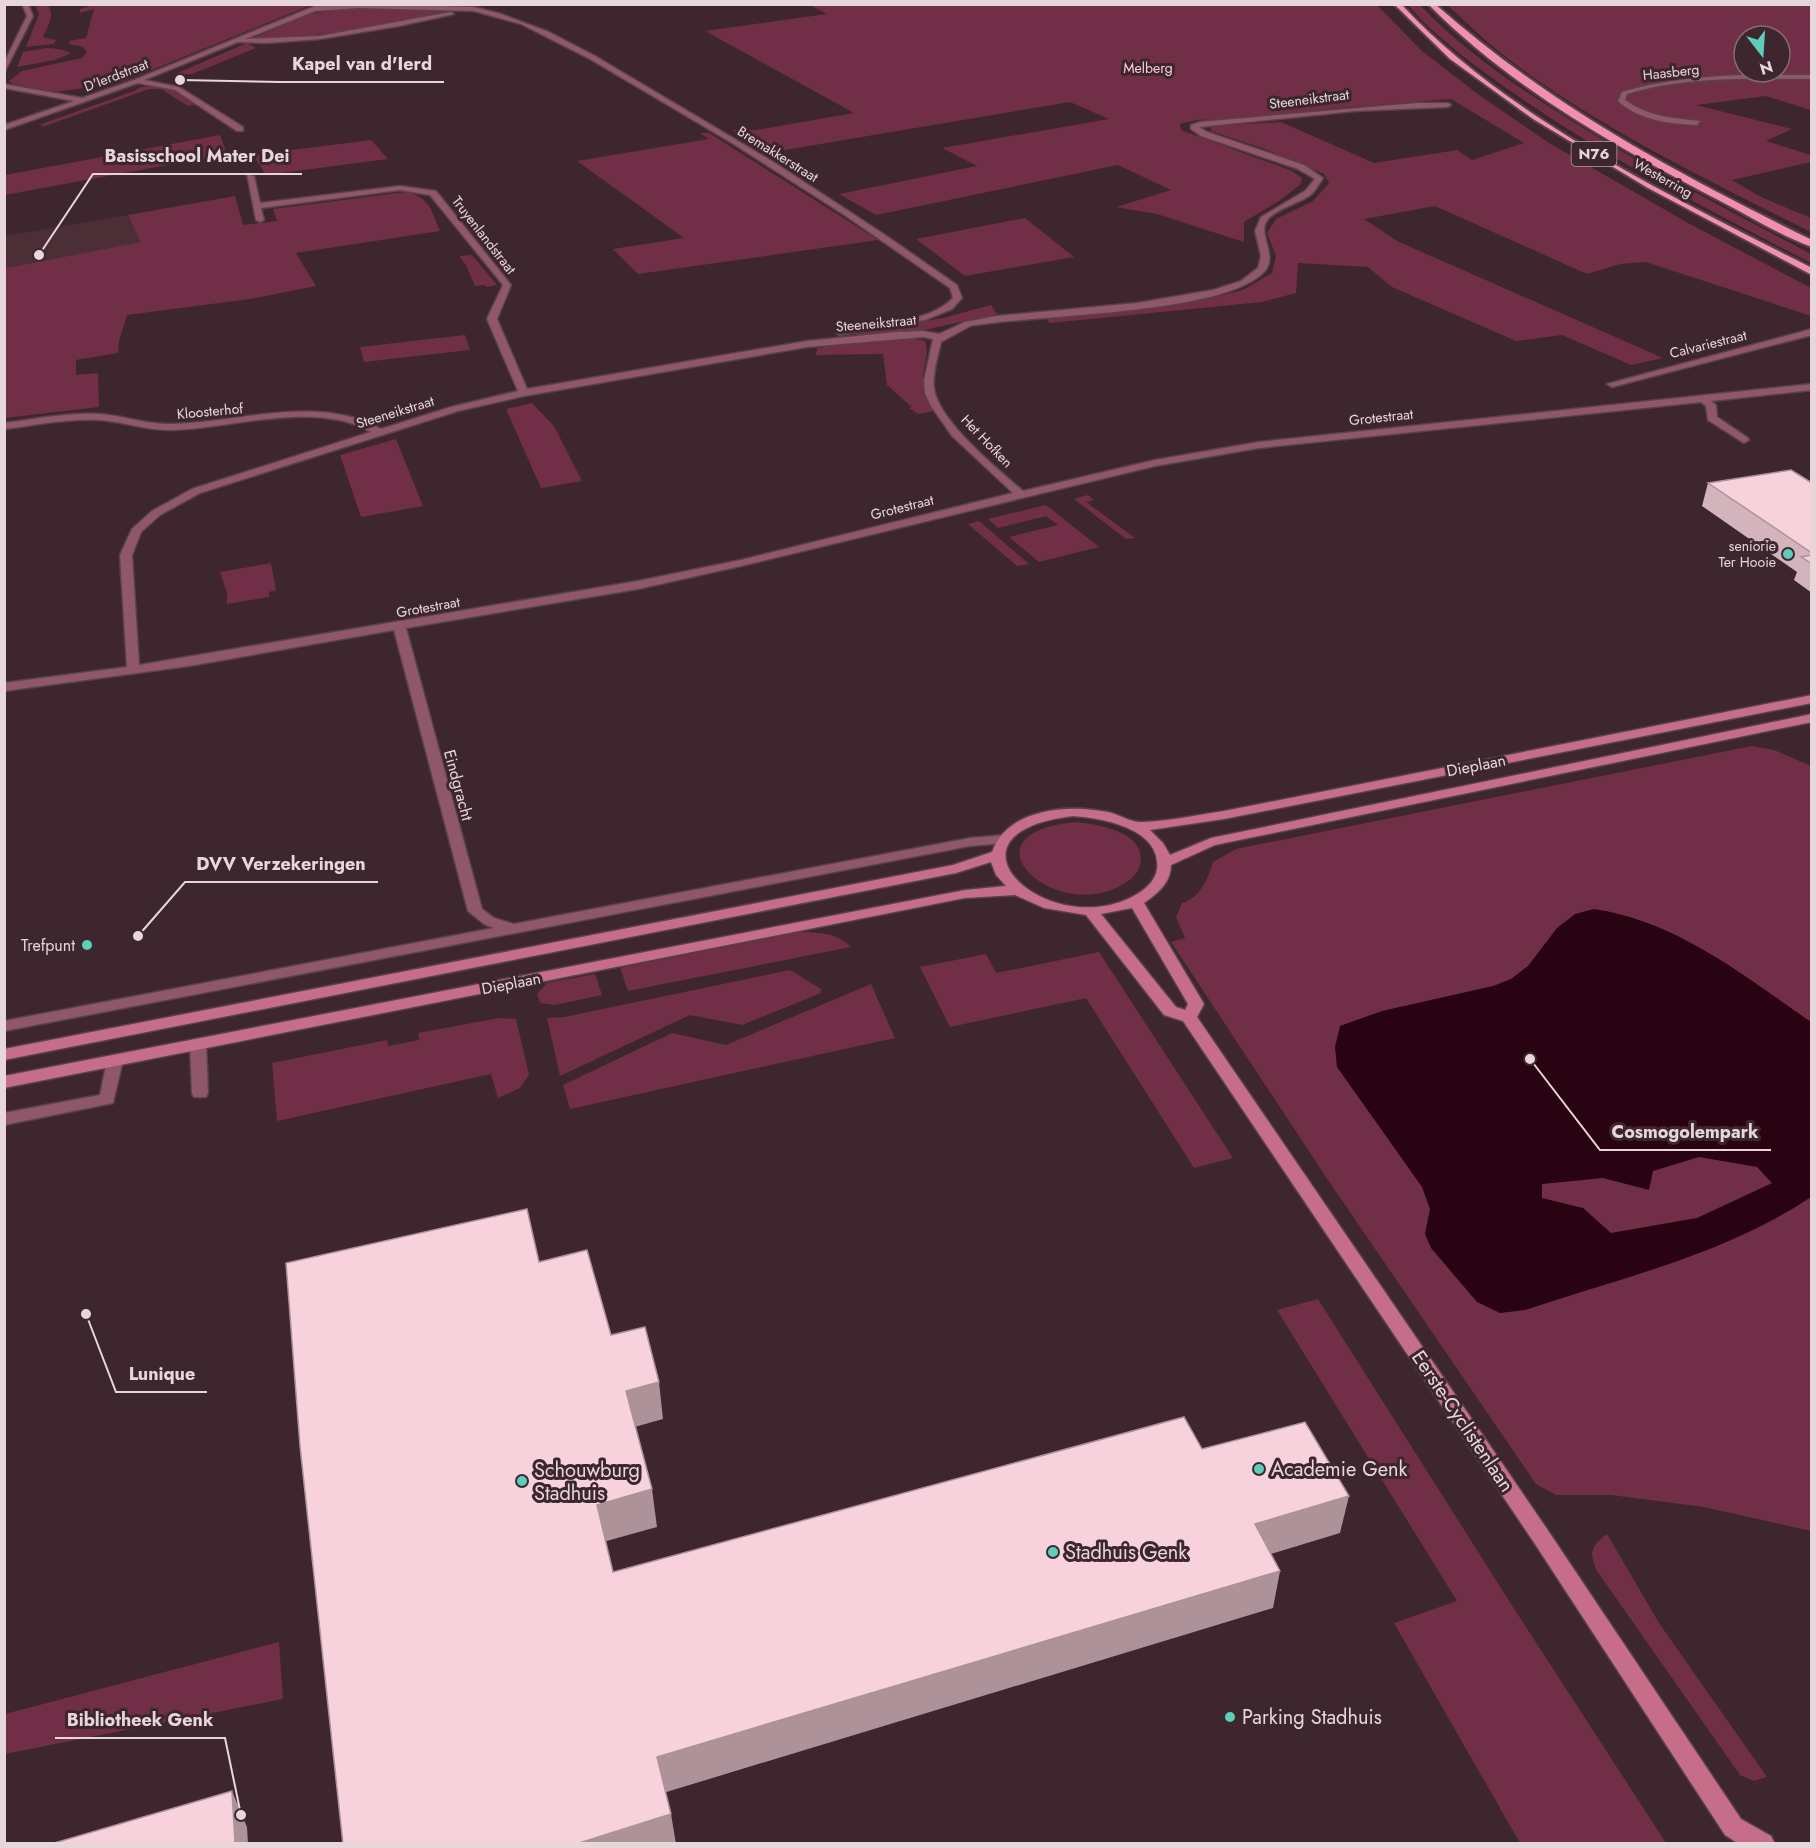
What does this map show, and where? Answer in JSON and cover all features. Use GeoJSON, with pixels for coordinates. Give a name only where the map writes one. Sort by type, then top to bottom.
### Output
{"type":"FeatureCollection","features":[{"type":"Feature","properties":{"kind":"highway","name":"Westerring"},"geometry":{"type":"LineString","coordinates":[[1397,4],[1436,46],[1505,98],[1601,159],[1812,272]]}},
{"type":"Feature","properties":{"kind":"highway","name":"Westerring"},"geometry":{"type":"LineString","coordinates":[[1431,4],[1470,41],[1596,128],[1723,199],[1812,244]]}},
{"type":"Feature","properties":{"kind":"main road","name":"Dieplaan"},"geometry":{"type":"LineString","coordinates":[[1139,827],[1224,815],[1812,699]]}},
{"type":"Feature","properties":{"kind":"main road","name":"Dieplaan"},"geometry":{"type":"LineString","coordinates":[[1166,862],[1211,843],[1241,836],[1812,718]]}},
{"type":"Feature","properties":{"kind":"main road","name":"Dieplaan"},"geometry":{"type":"LineString","coordinates":[[1073,812],[1099,814],[1139,827],[1158,843],[1166,862],[1164,874],[1158,884],[1135,901],[1122,906],[1090,910],[1049,905],[1018,891],[1006,880],[1000,867],[998,855],[1005,839],[1026,822],[1048,815],[1073,812]]}},
{"type":"Feature","properties":{"kind":"main road","name":"Dieplaan"},"geometry":{"type":"LineString","coordinates":[[4,1055],[956,870],[998,855]]}},
{"type":"Feature","properties":{"kind":"main road","name":"Dieplaan"},"geometry":{"type":"LineString","coordinates":[[4,1082],[965,894],[1018,891]]}},
{"type":"Feature","properties":{"kind":"main road"},"geometry":{"type":"LineString","coordinates":[[1135,901],[1196,1004],[1189,1017]]}},
{"type":"Feature","properties":{"kind":"main road","name":"Eerste-Cyclistenlaan"},"geometry":{"type":"LineString","coordinates":[[1090,910],[1170,1011],[1189,1017],[1522,1508],[1733,1835],[1763,1844]]}},
{"type":"Feature","properties":{"kind":"street"},"geometry":{"type":"LineString","coordinates":[[4,71],[30,16],[25,4]]}},
{"type":"Feature","properties":{"kind":"street","name":"D'Ierdstraat"},"geometry":{"type":"LineString","coordinates":[[4,128],[136,81],[324,4]]}},
{"type":"Feature","properties":{"kind":"street"},"geometry":{"type":"LineString","coordinates":[[474,9],[499,4]]}},
{"type":"Feature","properties":{"kind":"street","name":"Bremakkerstraat"},"geometry":{"type":"LineString","coordinates":[[313,9],[417,5],[474,9],[491,13],[552,37],[677,108],[896,245],[954,287],[958,298],[951,308],[927,316],[848,331],[807,344]]}},
{"type":"Feature","properties":{"kind":"street","name":"D'Ierdstraat"},"geometry":{"type":"LineString","coordinates":[[235,41],[266,41],[336,35],[381,29],[452,14]]}},
{"type":"Feature","properties":{"kind":"street","name":"Haasberg"},"geometry":{"type":"LineString","coordinates":[[1697,123],[1665,122],[1632,109],[1621,101],[1624,93],[1638,88],[1664,84],[1765,77],[1812,77]]}},
{"type":"Feature","properties":{"kind":"street"},"geometry":{"type":"LineString","coordinates":[[136,81],[177,88],[240,129]]}},
{"type":"Feature","properties":{"kind":"street"},"geometry":{"type":"LineString","coordinates":[[4,86],[84,101]]}},
{"type":"Feature","properties":{"kind":"street","name":"Steeneikstraat"},"geometry":{"type":"LineString","coordinates":[[133,668],[126,555],[135,531],[156,513],[196,491],[378,432],[455,409],[524,393],[807,344],[906,334],[940,337],[968,324],[1005,318],[1174,301],[1233,287],[1253,278],[1262,269],[1267,255],[1258,231],[1265,217],[1308,193],[1318,178],[1301,167],[1204,134],[1194,127],[1200,124],[1266,120],[1331,110],[1448,105]]}},
{"type":"Feature","properties":{"kind":"street"},"geometry":{"type":"LineString","coordinates":[[250,176],[260,219]]}},
{"type":"Feature","properties":{"kind":"street","name":"Truyenlandstraat"},"geometry":{"type":"LineString","coordinates":[[257,206],[400,188],[433,193],[507,285],[492,319],[524,393]]}},
{"type":"Feature","properties":{"kind":"street","name":"Calvariestraat"},"geometry":{"type":"LineString","coordinates":[[1612,384],[1812,332]]}},
{"type":"Feature","properties":{"kind":"street","name":"Het Hofken"},"geometry":{"type":"LineString","coordinates":[[940,337],[936,342],[930,392],[940,412],[966,445],[1020,494]]}},
{"type":"Feature","properties":{"kind":"street","name":"Grotestraat"},"geometry":{"type":"LineString","coordinates":[[4,687],[189,662],[638,585],[741,563],[1155,463],[1260,446],[1812,387]]}},
{"type":"Feature","properties":{"kind":"street"},"geometry":{"type":"LineString","coordinates":[[1702,399],[1711,405],[1712,418],[1744,440]]}},
{"type":"Feature","properties":{"kind":"street","name":"Kloosterhof"},"geometry":{"type":"LineString","coordinates":[[4,426],[98,416],[168,428],[310,413],[338,415],[366,423],[378,432]]}},
{"type":"Feature","properties":{"kind":"street","name":"Eindgracht"},"geometry":{"type":"LineString","coordinates":[[399,627],[475,910],[489,921],[513,929]]}},
{"type":"Feature","properties":{"kind":"street"},"geometry":{"type":"LineString","coordinates":[[4,1026],[970,842],[1005,839]]}},
{"type":"Feature","properties":{"kind":"street"},"geometry":{"type":"LineString","coordinates":[[198,1044],[200,1093]]}},
{"type":"Feature","properties":{"kind":"street"},"geometry":{"type":"LineString","coordinates":[[4,1119],[107,1099],[115,1060]]}},
{"type":"Feature","properties":{"kind":"shaded area"},"geometry":{"type":"Polygon","coordinates":[[[128,215],[140,242],[6,268],[5,274],[5,236],[128,215]]]}},
{"type":"Feature","properties":{"kind":"shaded area"},"geometry":{"type":"Polygon","coordinates":[[[1594,909],[1624,915],[1654,925],[1735,969],[1811,1022],[1811,1197],[1744,1234],[1672,1263],[1525,1310],[1500,1313],[1477,1302],[1431,1248],[1425,1234],[1430,1209],[1422,1187],[1337,1067],[1335,1047],[1340,1026],[1382,1011],[1493,986],[1511,979],[1528,966],[1557,928],[1575,914],[1594,909]],[[1699,1157],[1653,1171],[1649,1190],[1603,1178],[1542,1184],[1542,1198],[1583,1208],[1611,1233],[1697,1218],[1772,1183],[1757,1167],[1699,1157]]]}},
{"type":"Feature","properties":{"kind":"green space","name":"Melberg"},"geometry":{"type":"Polygon","coordinates":[[[808,4],[1377,5],[1422,51],[1479,95],[1549,143],[1688,223],[1811,288],[1811,316],[1646,262],[1620,264],[1587,274],[1435,206],[1364,219],[1397,241],[1663,358],[1631,365],[1562,335],[1516,341],[1392,287],[1368,267],[1298,263],[1296,293],[1262,302],[1050,323],[1045,317],[1188,303],[1243,290],[1272,273],[1276,256],[1267,233],[1276,219],[1313,201],[1329,183],[1324,174],[1262,148],[1211,131],[1211,126],[1281,122],[1374,163],[1457,150],[1472,160],[1524,143],[1451,99],[1328,109],[1265,118],[1196,120],[1180,124],[1181,130],[1290,170],[1302,178],[1301,184],[1279,201],[1244,222],[1244,242],[1157,214],[1116,207],[1171,190],[1118,165],[876,215],[839,194],[977,166],[942,148],[1109,119],[1070,102],[773,152],[732,130],[757,130],[854,113],[705,31],[827,14],[808,4]]]}},
{"type":"Feature","properties":{"kind":"green space"},"geometry":{"type":"Polygon","coordinates":[[[35,5],[48,5],[50,9],[50,21],[43,37],[56,40],[54,44],[26,47],[39,14],[35,5]]]}},
{"type":"Feature","properties":{"kind":"green space"},"geometry":{"type":"Polygon","coordinates":[[[93,5],[311,5],[122,82],[107,80],[96,85],[100,86],[54,92],[13,84],[9,81],[22,71],[82,58],[87,52],[83,47],[69,44],[69,41],[86,38],[94,9],[80,13],[80,9],[93,5]]]}},
{"type":"Feature","properties":{"kind":"green space"},"geometry":{"type":"Polygon","coordinates":[[[1408,5],[1420,5],[1470,51],[1545,104],[1655,170],[1811,254],[1811,263],[1658,182],[1548,116],[1457,52],[1408,5]]]}},
{"type":"Feature","properties":{"kind":"green space"},"geometry":{"type":"Polygon","coordinates":[[[1447,5],[1811,5],[1811,76],[1792,76],[1792,24],[1732,24],[1732,84],[1792,84],[1792,80],[1811,80],[1811,110],[1766,96],[1696,105],[1792,129],[1766,141],[1811,155],[1811,162],[1732,180],[1761,197],[1811,218],[1811,232],[1613,128],[1538,80],[1481,36],[1447,5]]]}},
{"type":"Feature","properties":{"kind":"green space"},"geometry":{"type":"Polygon","coordinates":[[[361,7],[454,11],[379,28],[269,40],[253,38],[310,14],[361,7]]]}},
{"type":"Feature","properties":{"kind":"green space"},"geometry":{"type":"Polygon","coordinates":[[[247,43],[256,48],[192,74],[173,75],[247,43]]]}},
{"type":"Feature","properties":{"kind":"green space"},"geometry":{"type":"Polygon","coordinates":[[[47,48],[71,53],[55,60],[17,67],[23,52],[47,48]]]}},
{"type":"Feature","properties":{"kind":"green space"},"geometry":{"type":"Polygon","coordinates":[[[158,86],[176,90],[196,104],[188,106],[161,89],[149,89],[45,126],[39,125],[140,87],[158,86]]]}},
{"type":"Feature","properties":{"kind":"green space"},"geometry":{"type":"Polygon","coordinates":[[[700,133],[709,133],[878,240],[638,274],[613,249],[684,238],[577,161],[709,139],[700,133]]]}},
{"type":"Feature","properties":{"kind":"green space"},"geometry":{"type":"Polygon","coordinates":[[[220,135],[227,154],[5,195],[5,175],[220,135]]]}},
{"type":"Feature","properties":{"kind":"green space"},"geometry":{"type":"Polygon","coordinates":[[[371,140],[388,159],[266,175],[253,155],[371,140]]]}},
{"type":"Feature","properties":{"kind":"green space"},"geometry":{"type":"Polygon","coordinates":[[[406,192],[425,201],[440,231],[296,253],[316,286],[250,299],[127,315],[118,353],[76,360],[76,375],[98,373],[99,407],[5,418],[6,268],[140,242],[128,215],[235,196],[243,225],[277,221],[273,209],[406,192]]]}},
{"type":"Feature","properties":{"kind":"green space"},"geometry":{"type":"Polygon","coordinates":[[[1025,218],[1074,257],[965,276],[916,239],[1025,218]]]}},
{"type":"Feature","properties":{"kind":"green space"},"geometry":{"type":"Polygon","coordinates":[[[472,255],[497,285],[475,286],[466,265],[459,256],[472,255]]]}},
{"type":"Feature","properties":{"kind":"green space"},"geometry":{"type":"Polygon","coordinates":[[[991,305],[997,314],[924,330],[856,336],[856,333],[943,318],[991,305]]]}},
{"type":"Feature","properties":{"kind":"green space"},"geometry":{"type":"Polygon","coordinates":[[[465,335],[470,350],[364,362],[360,347],[465,335]]]}},
{"type":"Feature","properties":{"kind":"green space"},"geometry":{"type":"Polygon","coordinates":[[[906,337],[925,341],[927,350],[923,383],[933,411],[918,414],[887,385],[883,354],[816,355],[817,348],[906,337]]]}},
{"type":"Feature","properties":{"kind":"green space"},"geometry":{"type":"Polygon","coordinates":[[[532,403],[554,426],[582,481],[541,488],[506,409],[532,403]]]}},
{"type":"Feature","properties":{"kind":"green space"},"geometry":{"type":"Polygon","coordinates":[[[396,439],[423,506],[361,517],[340,455],[396,439]]]}},
{"type":"Feature","properties":{"kind":"green space"},"geometry":{"type":"Polygon","coordinates":[[[1088,495],[1094,500],[1086,502],[1135,538],[1126,539],[1074,499],[1088,495]]]}},
{"type":"Feature","properties":{"kind":"green space"},"geometry":{"type":"Polygon","coordinates":[[[1046,505],[1099,547],[1039,562],[1009,537],[1058,525],[1046,516],[998,528],[988,519],[1046,505]]]}},
{"type":"Feature","properties":{"kind":"green space"},"geometry":{"type":"Polygon","coordinates":[[[979,521],[1029,564],[1017,566],[968,524],[979,521]]]}},
{"type":"Feature","properties":{"kind":"green space"},"geometry":{"type":"Polygon","coordinates":[[[271,563],[276,590],[269,592],[269,597],[227,604],[227,593],[220,572],[271,563]]]}},
{"type":"Feature","properties":{"kind":"green space"},"geometry":{"type":"Polygon","coordinates":[[[1752,746],[1774,750],[1811,766],[1811,1531],[1704,1507],[1611,1495],[1556,1495],[1536,1484],[1326,1177],[1171,942],[1185,938],[1176,917],[1182,903],[1194,897],[1198,892],[1206,881],[1213,862],[1236,849],[1752,746]]]}},
{"type":"Feature","properties":{"kind":"green space"},"geometry":{"type":"Polygon","coordinates":[[[1076,822],[1108,828],[1129,837],[1140,854],[1140,865],[1129,881],[1118,887],[1092,894],[1067,893],[1044,884],[1028,871],[1020,856],[1023,842],[1041,829],[1076,822]]]}},
{"type":"Feature","properties":{"kind":"green space"},"geometry":{"type":"Polygon","coordinates":[[[799,932],[827,934],[846,942],[851,947],[628,991],[620,968],[799,932]]]}},
{"type":"Feature","properties":{"kind":"green space"},"geometry":{"type":"Polygon","coordinates":[[[1099,952],[1233,1158],[1194,1168],[1086,998],[950,1027],[920,967],[986,954],[996,973],[1099,952]]]}},
{"type":"Feature","properties":{"kind":"green space"},"geometry":{"type":"Polygon","coordinates":[[[790,970],[821,989],[821,993],[742,1025],[690,1015],[560,1076],[547,1018],[564,1017],[790,970]]]}},
{"type":"Feature","properties":{"kind":"green space"},"geometry":{"type":"Polygon","coordinates":[[[595,974],[602,995],[555,1005],[540,1003],[537,994],[547,983],[595,974]]]}},
{"type":"Feature","properties":{"kind":"green space"},"geometry":{"type":"Polygon","coordinates":[[[871,984],[895,1038],[570,1109],[563,1085],[672,1033],[726,1045],[871,984]]]}},
{"type":"Feature","properties":{"kind":"green space"},"geometry":{"type":"Polygon","coordinates":[[[499,1018],[516,1019],[529,1075],[520,1088],[498,1098],[491,1074],[277,1121],[272,1063],[387,1040],[388,1046],[419,1040],[418,1033],[499,1018]]]}},
{"type":"Feature","properties":{"kind":"green space"},"geometry":{"type":"Polygon","coordinates":[[[1318,1299],[1666,1843],[1520,1843],[1394,1623],[1457,1601],[1277,1310],[1318,1299]]]}},
{"type":"Feature","properties":{"kind":"green space"},"geometry":{"type":"Polygon","coordinates":[[[1607,1534],[1659,1623],[1767,1777],[1754,1781],[1740,1775],[1597,1571],[1592,1554],[1594,1546],[1607,1534]]]}},
{"type":"Feature","properties":{"kind":"green space"},"geometry":{"type":"Polygon","coordinates":[[[279,1642],[283,1699],[5,1754],[5,1714],[279,1642]]]}},
{"type":"Feature","properties":{"kind":"building"},"geometry":{"type":"Polygon","coordinates":[[[1791,470],[1812,483],[1812,553],[1708,483],[1791,470]]]}},
{"type":"Feature","properties":{"kind":"building"},"geometry":{"type":"Polygon","coordinates":[[[1812,555],[1812,564],[1801,557],[1812,555]]]}},
{"type":"Feature","properties":{"kind":"building","name":"Stadhuis Genk"},"geometry":{"type":"Polygon","coordinates":[[[527,1209],[539,1262],[587,1250],[611,1335],[645,1327],[659,1382],[626,1391],[652,1489],[597,1505],[613,1572],[1184,1417],[1202,1449],[1305,1422],[1349,1496],[1255,1524],[1280,1571],[657,1757],[671,1814],[576,1844],[343,1844],[300,1446],[286,1263],[527,1209]]]}},
{"type":"Feature","properties":{"kind":"building"},"geometry":{"type":"Polygon","coordinates":[[[232,1791],[235,1842],[229,1844],[51,1844],[232,1791]]]}},
{"type":"Feature","properties":{"kind":"place","name":"Kapel van d'Ierd"},"geometry":{"type":"Point","coordinates":[180,80]}},
{"type":"Feature","properties":{"kind":"place","name":"Basisschool Mater Dei"},"geometry":{"type":"Point","coordinates":[39,255]}},
{"type":"Feature","properties":{"kind":"place","name":"seniorie Ter Hooie"},"geometry":{"type":"Point","coordinates":[1788,554]}},
{"type":"Feature","properties":{"kind":"place","name":"DVV Verzekeringen"},"geometry":{"type":"Point","coordinates":[138,936]}},
{"type":"Feature","properties":{"kind":"place","name":"Trefpunt"},"geometry":{"type":"Point","coordinates":[87,945]}},
{"type":"Feature","properties":{"kind":"place","name":"Cosmogolempark"},"geometry":{"type":"Point","coordinates":[1530,1059]}},
{"type":"Feature","properties":{"kind":"place","name":"Lunique"},"geometry":{"type":"Point","coordinates":[86,1314]}},
{"type":"Feature","properties":{"kind":"place","name":"Academie Genk"},"geometry":{"type":"Point","coordinates":[1259,1469]}},
{"type":"Feature","properties":{"kind":"place","name":"Schouwburg Stadhuis"},"geometry":{"type":"Point","coordinates":[522,1481]}},
{"type":"Feature","properties":{"kind":"place","name":"Stadhuis Genk"},"geometry":{"type":"Point","coordinates":[1053,1552]}},
{"type":"Feature","properties":{"kind":"place","name":"Parking Stadhuis"},"geometry":{"type":"Point","coordinates":[1230,1717]}},
{"type":"Feature","properties":{"kind":"place","name":"Bibliotheek Genk"},"geometry":{"type":"Point","coordinates":[241,1815]}}]}
